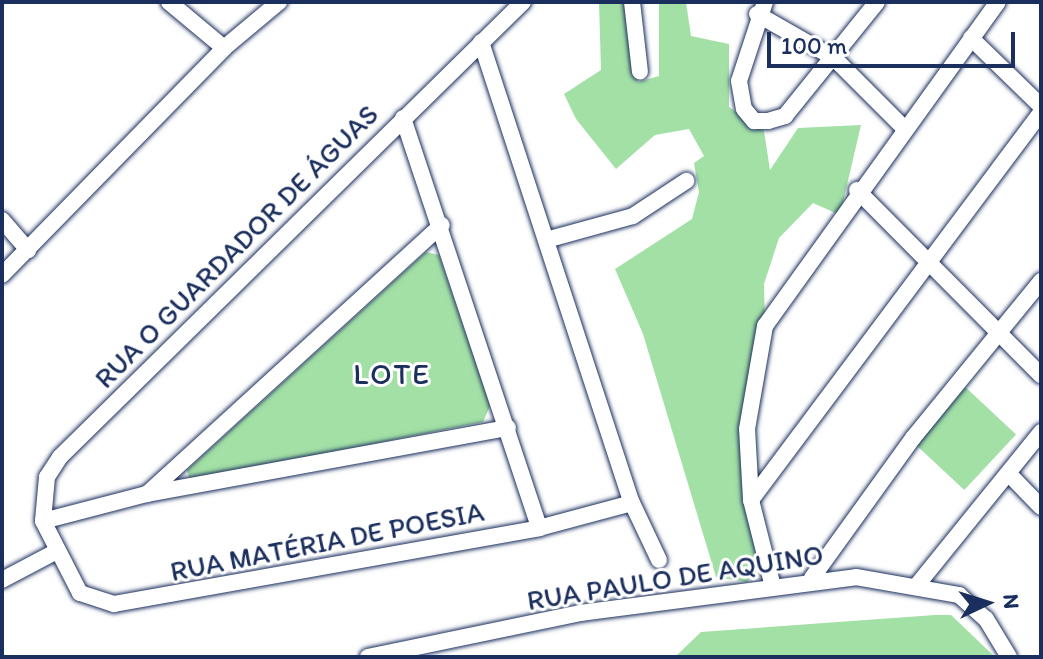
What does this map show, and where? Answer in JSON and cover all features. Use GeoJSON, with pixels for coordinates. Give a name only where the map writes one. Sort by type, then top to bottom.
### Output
{"type":"FeatureCollection","features":[{"type":"Feature","properties":{"kind":"street"},"geometry":{"type":"LineString","coordinates":[[169,2],[224,48]]}},
{"type":"Feature","properties":{"kind":"street"},"geometry":{"type":"LineString","coordinates":[[2,275],[224,48],[279,2]]}},
{"type":"Feature","properties":{"kind":"street","name":"RUA O GUARDADOR DE ÁGUAS"},"geometry":{"type":"LineString","coordinates":[[55,552],[43,521],[47,477],[60,457],[523,2]]}},
{"type":"Feature","properties":{"kind":"street"},"geometry":{"type":"LineString","coordinates":[[632,2],[640,72]]}},
{"type":"Feature","properties":{"kind":"street"},"geometry":{"type":"LineString","coordinates":[[877,2],[834,58],[785,116],[754,121],[744,109],[740,68],[761,8],[834,58],[903,127]]}},
{"type":"Feature","properties":{"kind":"street"},"geometry":{"type":"LineString","coordinates":[[772,583],[751,500],[747,429],[765,326],[857,190],[998,2]]}},
{"type":"Feature","properties":{"kind":"street"},"geometry":{"type":"LineString","coordinates":[[971,38],[1041,106]]}},
{"type":"Feature","properties":{"kind":"street"},"geometry":{"type":"LineString","coordinates":[[481,42],[632,503],[659,560]]}},
{"type":"Feature","properties":{"kind":"street"},"geometry":{"type":"LineString","coordinates":[[751,500],[1041,112]]}},
{"type":"Feature","properties":{"kind":"street"},"geometry":{"type":"LineString","coordinates":[[403,118],[442,225],[539,528]]}},
{"type":"Feature","properties":{"kind":"street"},"geometry":{"type":"LineString","coordinates":[[546,240],[633,216],[686,181]]}},
{"type":"Feature","properties":{"kind":"street"},"geometry":{"type":"LineString","coordinates":[[857,190],[926,263],[1041,375]]}},
{"type":"Feature","properties":{"kind":"street"},"geometry":{"type":"LineString","coordinates":[[2,220],[28,250]]}},
{"type":"Feature","properties":{"kind":"street"},"geometry":{"type":"LineString","coordinates":[[147,494],[442,225]]}},
{"type":"Feature","properties":{"kind":"street"},"geometry":{"type":"LineString","coordinates":[[812,578],[913,438],[1041,281]]}},
{"type":"Feature","properties":{"kind":"street"},"geometry":{"type":"LineString","coordinates":[[43,521],[147,494],[508,428]]}},
{"type":"Feature","properties":{"kind":"street"},"geometry":{"type":"LineString","coordinates":[[918,584],[1041,432]]}},
{"type":"Feature","properties":{"kind":"street"},"geometry":{"type":"LineString","coordinates":[[1009,474],[1041,507]]}},
{"type":"Feature","properties":{"kind":"street","name":"RUA MATÉRIA DE POESIA"},"geometry":{"type":"LineString","coordinates":[[55,552],[80,593],[114,604],[539,528],[632,503]]}},
{"type":"Feature","properties":{"kind":"street"},"geometry":{"type":"LineString","coordinates":[[2,580],[55,552]]}},
{"type":"Feature","properties":{"kind":"street"},"geometry":{"type":"LineString","coordinates":[[360,561],[364,579]]}},
{"type":"Feature","properties":{"kind":"street","name":"RUA PAULO DE AQUINO"},"geometry":{"type":"LineString","coordinates":[[368,657],[812,578],[918,584],[973,605],[1009,657]]}},
{"type":"Feature","properties":{"kind":"green space"},"geometry":{"type":"Polygon","coordinates":[[[599,2],[624,2],[638,82],[659,76],[659,2],[686,2],[691,36],[729,44],[729,107],[764,131],[770,170],[798,128],[861,125],[840,215],[813,203],[779,238],[764,284],[765,326],[747,429],[766,559],[747,582],[716,577],[643,334],[615,269],[692,219],[699,192],[694,163],[704,156],[689,129],[655,135],[616,169],[576,119],[564,94],[601,70],[599,2]]]}},
{"type":"Feature","properties":{"kind":"green space"},"geometry":{"type":"Polygon","coordinates":[[[426,252],[439,255],[490,406],[483,422],[190,480],[187,470],[426,252]]]}},
{"type":"Feature","properties":{"kind":"green space"},"geometry":{"type":"Polygon","coordinates":[[[962,384],[1016,434],[964,490],[910,440],[962,384]]]}},
{"type":"Feature","properties":{"kind":"green space"},"geometry":{"type":"Polygon","coordinates":[[[951,615],[995,657],[675,657],[701,632],[951,615]]]}},
{"type":"Feature","properties":{"kind":"district","name":"LOTE"},"geometry":{"type":"Point","coordinates":[392,374]}}]}
